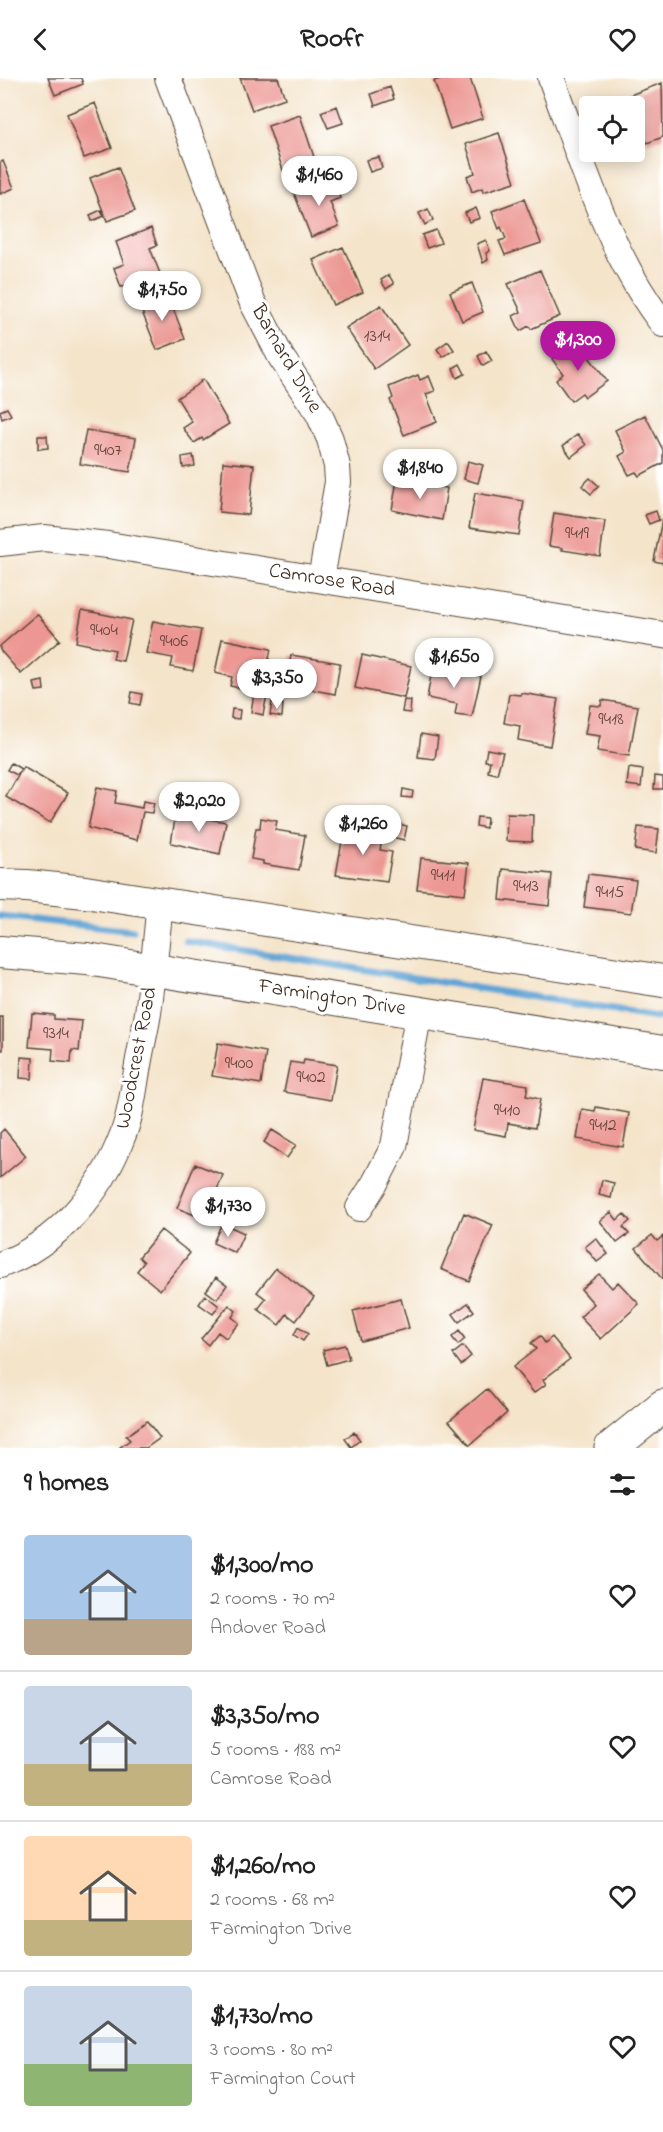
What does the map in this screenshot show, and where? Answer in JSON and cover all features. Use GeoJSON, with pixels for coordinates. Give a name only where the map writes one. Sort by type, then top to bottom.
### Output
{"type":"FeatureCollection","features":[{"type":"Feature","properties":{"kind":"main road"},"geometry":{"type":"LineString","coordinates":[[611,1448],[663,1406]]}},
{"type":"Feature","properties":{"kind":"street","name":"Barnard Drive"},"geometry":{"type":"LineString","coordinates":[[168,78],[252,301],[281,357],[319,414],[330,439],[337,466],[338,482],[321,579]]}},
{"type":"Feature","properties":{"kind":"street"},"geometry":{"type":"LineString","coordinates":[[550,78],[625,268],[663,324]]}},
{"type":"Feature","properties":{"kind":"street","name":"Camrose Road"},"geometry":{"type":"LineString","coordinates":[[0,543],[45,538],[108,545],[663,635]]}},
{"type":"Feature","properties":{"kind":"street"},"geometry":{"type":"LineString","coordinates":[[0,885],[85,892],[663,981]]}},
{"type":"Feature","properties":{"kind":"street","name":"Woodcrest Road"},"geometry":{"type":"LineString","coordinates":[[0,1265],[43,1241],[67,1222],[88,1199],[108,1170],[123,1136],[135,1088],[153,969],[160,904]]}},
{"type":"Feature","properties":{"kind":"street","name":"Farmington Drive"},"geometry":{"type":"LineString","coordinates":[[0,952],[87,959],[663,1052]]}},
{"type":"Feature","properties":{"kind":"street"},"geometry":{"type":"LineString","coordinates":[[359,1208],[394,1146],[419,1012]]}},
{"type":"Feature","properties":{"kind":"building"},"geometry":{"type":"Polygon","coordinates":[[[48,78],[81,78],[83,84],[55,95],[48,78]]]}},
{"type":"Feature","properties":{"kind":"building"},"geometry":{"type":"Polygon","coordinates":[[[240,78],[278,78],[285,98],[252,110],[240,78]]]}},
{"type":"Feature","properties":{"kind":"building"},"geometry":{"type":"Polygon","coordinates":[[[443,78],[470,78],[483,118],[450,129],[434,81],[443,78]]]}},
{"type":"Feature","properties":{"kind":"building"},"geometry":{"type":"Polygon","coordinates":[[[662,83],[663,137],[647,143],[645,96],[630,95],[662,83]]]}},
{"type":"Feature","properties":{"kind":"building"},"geometry":{"type":"Polygon","coordinates":[[[390,87],[394,99],[375,106],[371,94],[390,87]]]}},
{"type":"Feature","properties":{"kind":"building"},"geometry":{"type":"Polygon","coordinates":[[[95,103],[112,148],[84,158],[67,114],[95,103]]]}},
{"type":"Feature","properties":{"kind":"building"},"geometry":{"type":"Polygon","coordinates":[[[337,106],[343,123],[328,128],[321,112],[337,106]]]}},
{"type":"Feature","properties":{"kind":"building"},"geometry":{"type":"Polygon","coordinates":[[[300,115],[316,163],[284,173],[268,126],[300,115]]]}},
{"type":"Feature","properties":{"kind":"building"},"geometry":{"type":"Polygon","coordinates":[[[499,133],[515,182],[483,192],[482,188],[472,192],[467,176],[475,173],[466,144],[499,133]]]}},
{"type":"Feature","properties":{"kind":"building"},"geometry":{"type":"Polygon","coordinates":[[[379,157],[382,168],[370,172],[366,160],[379,157]]]}},
{"type":"Feature","properties":{"kind":"building"},"geometry":{"type":"Polygon","coordinates":[[[3,161],[14,188],[0,194],[0,163],[3,161]]]}},
{"type":"Feature","properties":{"kind":"building"},"geometry":{"type":"Polygon","coordinates":[[[118,167],[135,211],[107,221],[90,178],[118,167]]]}},
{"type":"Feature","properties":{"kind":"building"},"geometry":{"type":"Polygon","coordinates":[[[333,178],[340,198],[330,202],[339,226],[311,237],[294,193],[333,178]]]}},
{"type":"Feature","properties":{"kind":"building"},"geometry":{"type":"Polygon","coordinates":[[[524,199],[541,243],[505,255],[499,241],[506,239],[492,211],[524,199]]]}},
{"type":"Feature","properties":{"kind":"building"},"geometry":{"type":"Polygon","coordinates":[[[476,208],[480,218],[469,222],[465,213],[476,208]]]}},
{"type":"Feature","properties":{"kind":"building"},"geometry":{"type":"Polygon","coordinates":[[[428,209],[433,220],[425,225],[419,213],[428,209]]]}},
{"type":"Feature","properties":{"kind":"building"},"geometry":{"type":"Polygon","coordinates":[[[101,210],[104,216],[92,221],[90,215],[101,210]]]}},
{"type":"Feature","properties":{"kind":"building"},"geometry":{"type":"Polygon","coordinates":[[[151,228],[157,245],[150,248],[161,276],[132,287],[131,284],[121,287],[114,268],[124,264],[116,242],[151,228]]]}},
{"type":"Feature","properties":{"kind":"building"},"geometry":{"type":"Polygon","coordinates":[[[436,230],[441,243],[427,248],[422,235],[436,230]]]}},
{"type":"Feature","properties":{"kind":"building"},"geometry":{"type":"Polygon","coordinates":[[[486,240],[490,251],[486,253],[488,260],[483,263],[477,244],[486,240]]]}},
{"type":"Feature","properties":{"kind":"building"},"geometry":{"type":"Polygon","coordinates":[[[343,247],[363,292],[333,305],[313,260],[343,247]]]}},
{"type":"Feature","properties":{"kind":"building"},"geometry":{"type":"Polygon","coordinates":[[[540,270],[560,316],[531,329],[529,326],[520,331],[513,316],[521,312],[508,284],[540,270]]]}},
{"type":"Feature","properties":{"kind":"building"},"geometry":{"type":"Polygon","coordinates":[[[389,275],[394,284],[386,289],[381,280],[389,275]]]}},
{"type":"Feature","properties":{"kind":"building"},"geometry":{"type":"Polygon","coordinates":[[[472,283],[483,312],[462,321],[450,292],[472,283]]]}},
{"type":"Feature","properties":{"kind":"building"},"geometry":{"type":"Polygon","coordinates":[[[167,293],[185,339],[157,350],[139,304],[167,293]]]}},
{"type":"Feature","properties":{"kind":"building"},"geometry":{"type":"Polygon","coordinates":[[[381,305],[408,345],[374,369],[346,328],[381,305]]]}},
{"type":"Feature","properties":{"kind":"building"},"geometry":{"type":"Polygon","coordinates":[[[448,341],[454,350],[443,357],[437,349],[448,341]]]}},
{"type":"Feature","properties":{"kind":"building"},"geometry":{"type":"Polygon","coordinates":[[[577,341],[607,381],[585,397],[582,393],[571,401],[556,380],[563,374],[552,359],[577,341]]]}},
{"type":"Feature","properties":{"kind":"building"},"geometry":{"type":"Polygon","coordinates":[[[486,351],[492,361],[483,366],[478,356],[486,351]]]}},
{"type":"Feature","properties":{"kind":"building"},"geometry":{"type":"Polygon","coordinates":[[[460,364],[465,374],[457,378],[453,368],[460,364]]]}},
{"type":"Feature","properties":{"kind":"building"},"geometry":{"type":"Polygon","coordinates":[[[418,375],[420,380],[429,376],[435,391],[426,394],[437,422],[404,435],[390,400],[393,398],[389,387],[418,375]]]}},
{"type":"Feature","properties":{"kind":"building"},"geometry":{"type":"Polygon","coordinates":[[[203,379],[229,424],[194,443],[183,428],[192,422],[177,398],[203,379]]]}},
{"type":"Feature","properties":{"kind":"building"},"geometry":{"type":"Polygon","coordinates":[[[7,408],[11,415],[2,419],[0,411],[7,408]]]}},
{"type":"Feature","properties":{"kind":"building"},"geometry":{"type":"Polygon","coordinates":[[[645,415],[663,450],[663,463],[639,476],[636,472],[629,475],[619,456],[626,452],[615,430],[645,415]]]}},
{"type":"Feature","properties":{"kind":"building"},"geometry":{"type":"Polygon","coordinates":[[[86,430],[136,438],[130,472],[80,464],[86,430]]]}},
{"type":"Feature","properties":{"kind":"building"},"geometry":{"type":"Polygon","coordinates":[[[578,434],[586,445],[571,457],[563,446],[578,434]]]}},
{"type":"Feature","properties":{"kind":"building"},"geometry":{"type":"Polygon","coordinates":[[[38,436],[47,436],[48,448],[38,449],[38,436]]]}},
{"type":"Feature","properties":{"kind":"building"},"geometry":{"type":"Polygon","coordinates":[[[193,455],[195,466],[183,468],[182,457],[193,455]]]}},
{"type":"Feature","properties":{"kind":"building"},"geometry":{"type":"Polygon","coordinates":[[[468,461],[483,465],[478,483],[464,479],[468,461]]]}},
{"type":"Feature","properties":{"kind":"building"},"geometry":{"type":"Polygon","coordinates":[[[223,462],[254,465],[249,515],[219,512],[223,462]]]}},
{"type":"Feature","properties":{"kind":"building"},"geometry":{"type":"Polygon","coordinates":[[[590,478],[599,486],[591,494],[582,486],[590,478]]]}},
{"type":"Feature","properties":{"kind":"building"},"geometry":{"type":"Polygon","coordinates":[[[397,480],[447,488],[442,520],[392,510],[397,480]]]}},
{"type":"Feature","properties":{"kind":"building"},"geometry":{"type":"Polygon","coordinates":[[[475,493],[524,501],[519,535],[469,528],[475,493]]]}},
{"type":"Feature","properties":{"kind":"building"},"geometry":{"type":"Polygon","coordinates":[[[656,511],[659,520],[649,524],[645,515],[656,511]]]}},
{"type":"Feature","properties":{"kind":"building"},"geometry":{"type":"Polygon","coordinates":[[[554,513],[605,521],[600,556],[549,546],[554,513]]]}},
{"type":"Feature","properties":{"kind":"building"},"geometry":{"type":"Polygon","coordinates":[[[663,519],[663,563],[654,561],[663,519]]]}},
{"type":"Feature","properties":{"kind":"building"},"geometry":{"type":"Polygon","coordinates":[[[82,610],[132,620],[123,661],[113,659],[115,650],[76,642],[82,610]]]}},
{"type":"Feature","properties":{"kind":"building"},"geometry":{"type":"Polygon","coordinates":[[[37,614],[60,640],[21,674],[0,650],[0,646],[37,614]]]}},
{"type":"Feature","properties":{"kind":"building"},"geometry":{"type":"Polygon","coordinates":[[[153,621],[201,630],[193,671],[171,667],[173,658],[146,653],[153,621]]]}},
{"type":"Feature","properties":{"kind":"building"},"geometry":{"type":"Polygon","coordinates":[[[222,639],[271,649],[264,682],[246,678],[244,689],[230,686],[232,677],[215,673],[222,639]]]}},
{"type":"Feature","properties":{"kind":"building"},"geometry":{"type":"Polygon","coordinates":[[[291,655],[340,663],[335,694],[286,685],[291,655]]]}},
{"type":"Feature","properties":{"kind":"building"},"geometry":{"type":"Polygon","coordinates":[[[362,655],[411,666],[404,698],[355,688],[362,655]]]}},
{"type":"Feature","properties":{"kind":"building"},"geometry":{"type":"Polygon","coordinates":[[[433,664],[455,668],[454,672],[481,676],[472,717],[455,715],[457,704],[427,698],[433,664]]]}},
{"type":"Feature","properties":{"kind":"building"},"geometry":{"type":"Polygon","coordinates":[[[43,681],[44,690],[36,691],[34,683],[43,681]]]}},
{"type":"Feature","properties":{"kind":"building"},"geometry":{"type":"Polygon","coordinates":[[[132,692],[142,694],[140,705],[130,703],[132,692]]]}},
{"type":"Feature","properties":{"kind":"building"},"geometry":{"type":"Polygon","coordinates":[[[254,693],[267,695],[263,715],[251,712],[254,693]]]}},
{"type":"Feature","properties":{"kind":"building"},"geometry":{"type":"Polygon","coordinates":[[[521,693],[558,699],[550,746],[518,740],[520,726],[504,723],[509,694],[521,695],[521,693]]]}},
{"type":"Feature","properties":{"kind":"building"},"geometry":{"type":"Polygon","coordinates":[[[404,700],[411,701],[410,713],[402,712],[404,700]]]}},
{"type":"Feature","properties":{"kind":"building"},"geometry":{"type":"Polygon","coordinates":[[[602,700],[638,706],[629,756],[597,751],[600,736],[585,734],[590,705],[601,706],[602,700]]]}},
{"type":"Feature","properties":{"kind":"building"},"geometry":{"type":"Polygon","coordinates":[[[272,702],[283,704],[282,717],[270,715],[272,702]]]}},
{"type":"Feature","properties":{"kind":"building"},"geometry":{"type":"Polygon","coordinates":[[[232,709],[240,710],[239,719],[231,718],[232,709]]]}},
{"type":"Feature","properties":{"kind":"building"},"geometry":{"type":"Polygon","coordinates":[[[421,734],[438,737],[435,759],[418,757],[421,734]]]}},
{"type":"Feature","properties":{"kind":"building"},"geometry":{"type":"Polygon","coordinates":[[[487,749],[503,752],[497,774],[488,772],[490,761],[485,761],[487,749]]]}},
{"type":"Feature","properties":{"kind":"building"},"geometry":{"type":"Polygon","coordinates":[[[11,763],[21,769],[17,775],[7,770],[11,763]]]}},
{"type":"Feature","properties":{"kind":"building"},"geometry":{"type":"Polygon","coordinates":[[[23,767],[68,793],[50,823],[6,797],[23,767]]]}},
{"type":"Feature","properties":{"kind":"building"},"geometry":{"type":"Polygon","coordinates":[[[629,768],[643,770],[641,787],[627,785],[629,768]]]}},
{"type":"Feature","properties":{"kind":"building"},"geometry":{"type":"Polygon","coordinates":[[[655,776],[663,777],[663,789],[654,789],[655,776]]]}},
{"type":"Feature","properties":{"kind":"building"},"geometry":{"type":"Polygon","coordinates":[[[97,787],[117,791],[115,803],[142,808],[143,801],[154,803],[152,813],[143,812],[137,840],[88,828],[97,787]]]}},
{"type":"Feature","properties":{"kind":"building"},"geometry":{"type":"Polygon","coordinates":[[[403,789],[413,791],[412,798],[402,797],[403,789]]]}},
{"type":"Feature","properties":{"kind":"building"},"geometry":{"type":"Polygon","coordinates":[[[176,813],[226,822],[220,854],[171,843],[176,813]]]}},
{"type":"Feature","properties":{"kind":"building"},"geometry":{"type":"Polygon","coordinates":[[[507,814],[533,815],[532,842],[506,841],[507,814]]]}},
{"type":"Feature","properties":{"kind":"building"},"geometry":{"type":"Polygon","coordinates":[[[477,817],[487,818],[486,828],[476,826],[477,817]]]}},
{"type":"Feature","properties":{"kind":"building"},"geometry":{"type":"Polygon","coordinates":[[[261,818],[277,821],[275,830],[305,835],[299,870],[263,864],[263,861],[251,859],[256,828],[260,828],[261,818]]]}},
{"type":"Feature","properties":{"kind":"building"},"geometry":{"type":"Polygon","coordinates":[[[395,823],[407,826],[404,840],[392,837],[395,823]]]}},
{"type":"Feature","properties":{"kind":"building"},"geometry":{"type":"Polygon","coordinates":[[[345,824],[364,827],[363,834],[382,838],[380,850],[392,852],[387,882],[336,875],[345,824]]]}},
{"type":"Feature","properties":{"kind":"building"},"geometry":{"type":"Polygon","coordinates":[[[638,827],[659,829],[656,853],[635,850],[638,827]]]}},
{"type":"Feature","properties":{"kind":"building"},"geometry":{"type":"Polygon","coordinates":[[[421,858],[469,863],[465,894],[417,889],[421,858]]]}},
{"type":"Feature","properties":{"kind":"building"},"geometry":{"type":"Polygon","coordinates":[[[503,869],[552,874],[549,906],[500,900],[503,869]]]}},
{"type":"Feature","properties":{"kind":"building"},"geometry":{"type":"Polygon","coordinates":[[[588,874],[636,880],[631,913],[584,907],[588,874]]]}},
{"type":"Feature","properties":{"kind":"building"},"geometry":{"type":"Polygon","coordinates":[[[32,1013],[54,1015],[54,1019],[82,1021],[79,1051],[72,1050],[71,1063],[52,1061],[53,1049],[29,1047],[32,1013]]]}},
{"type":"Feature","properties":{"kind":"building"},"geometry":{"type":"Polygon","coordinates":[[[0,1017],[3,1017],[3,1050],[0,1050],[0,1017]]]}},
{"type":"Feature","properties":{"kind":"building"},"geometry":{"type":"Polygon","coordinates":[[[218,1043],[266,1052],[261,1084],[212,1076],[218,1043]]]}},
{"type":"Feature","properties":{"kind":"building"},"geometry":{"type":"Polygon","coordinates":[[[21,1057],[33,1058],[32,1079],[20,1078],[21,1057]]]}},
{"type":"Feature","properties":{"kind":"building"},"geometry":{"type":"Polygon","coordinates":[[[304,1060],[337,1065],[331,1100],[284,1092],[290,1062],[303,1064],[304,1060]]]}},
{"type":"Feature","properties":{"kind":"building"},"geometry":{"type":"Polygon","coordinates":[[[483,1078],[528,1085],[526,1096],[540,1099],[535,1128],[508,1123],[506,1136],[473,1130],[483,1078]]]}},
{"type":"Feature","properties":{"kind":"building"},"geometry":{"type":"Polygon","coordinates":[[[596,1107],[629,1113],[623,1147],[577,1139],[582,1109],[595,1111],[596,1107]]]}},
{"type":"Feature","properties":{"kind":"building"},"geometry":{"type":"Polygon","coordinates":[[[4,1129],[26,1156],[0,1178],[0,1133],[4,1129]]]}},
{"type":"Feature","properties":{"kind":"building"},"geometry":{"type":"Polygon","coordinates":[[[272,1130],[296,1145],[287,1158],[264,1142],[272,1130]]]}},
{"type":"Feature","properties":{"kind":"building"},"geometry":{"type":"Polygon","coordinates":[[[195,1164],[223,1175],[216,1192],[226,1196],[220,1212],[211,1208],[205,1219],[177,1208],[195,1164]]]}},
{"type":"Feature","properties":{"kind":"building"},"geometry":{"type":"Polygon","coordinates":[[[602,1180],[614,1183],[611,1198],[599,1195],[602,1180]]]}},
{"type":"Feature","properties":{"kind":"building"},"geometry":{"type":"Polygon","coordinates":[[[611,1212],[617,1220],[624,1214],[630,1221],[623,1227],[629,1234],[617,1243],[600,1221],[611,1212]]]}},
{"type":"Feature","properties":{"kind":"building"},"geometry":{"type":"Polygon","coordinates":[[[464,1213],[493,1225],[469,1281],[441,1269],[464,1213]]]}},
{"type":"Feature","properties":{"kind":"building"},"geometry":{"type":"Polygon","coordinates":[[[222,1223],[244,1233],[235,1253],[213,1243],[222,1223]]]}},
{"type":"Feature","properties":{"kind":"building"},"geometry":{"type":"Polygon","coordinates":[[[161,1230],[190,1253],[160,1290],[137,1271],[144,1262],[139,1257],[161,1230]]]}},
{"type":"Feature","properties":{"kind":"building"},"geometry":{"type":"Polygon","coordinates":[[[652,1235],[657,1241],[663,1236],[663,1280],[636,1248],[652,1235]]]}},
{"type":"Feature","properties":{"kind":"building"},"geometry":{"type":"Polygon","coordinates":[[[596,1238],[608,1254],[597,1262],[585,1247],[596,1238]]]}},
{"type":"Feature","properties":{"kind":"building"},"geometry":{"type":"Polygon","coordinates":[[[276,1268],[314,1297],[296,1321],[287,1314],[279,1325],[258,1309],[266,1299],[257,1292],[276,1268]]]}},
{"type":"Feature","properties":{"kind":"building"},"geometry":{"type":"Polygon","coordinates":[[[599,1274],[612,1288],[618,1282],[639,1304],[601,1339],[580,1317],[594,1304],[581,1289],[599,1274]]]}},
{"type":"Feature","properties":{"kind":"building"},"geometry":{"type":"Polygon","coordinates":[[[216,1277],[227,1285],[217,1299],[206,1291],[216,1277]]]}},
{"type":"Feature","properties":{"kind":"building"},"geometry":{"type":"Polygon","coordinates":[[[205,1295],[219,1306],[213,1314],[199,1304],[205,1295]]]}},
{"type":"Feature","properties":{"kind":"building"},"geometry":{"type":"Polygon","coordinates":[[[401,1299],[409,1328],[361,1341],[353,1311],[401,1299]]]}},
{"type":"Feature","properties":{"kind":"building"},"geometry":{"type":"Polygon","coordinates":[[[468,1303],[474,1311],[459,1322],[453,1314],[468,1303]]]}},
{"type":"Feature","properties":{"kind":"building"},"geometry":{"type":"Polygon","coordinates":[[[229,1305],[236,1311],[232,1317],[239,1323],[226,1338],[218,1332],[208,1345],[201,1339],[229,1305]]]}},
{"type":"Feature","properties":{"kind":"building"},"geometry":{"type":"Polygon","coordinates":[[[298,1327],[308,1334],[303,1341],[294,1335],[298,1327]]]}},
{"type":"Feature","properties":{"kind":"building"},"geometry":{"type":"Polygon","coordinates":[[[459,1331],[465,1339],[458,1345],[452,1337],[459,1331]]]}},
{"type":"Feature","properties":{"kind":"building"},"geometry":{"type":"Polygon","coordinates":[[[540,1336],[545,1343],[552,1337],[570,1359],[543,1380],[546,1384],[534,1393],[513,1367],[536,1349],[531,1343],[540,1336]]]}},
{"type":"Feature","properties":{"kind":"building"},"geometry":{"type":"Polygon","coordinates":[[[345,1345],[349,1359],[327,1365],[323,1350],[345,1345]]]}},
{"type":"Feature","properties":{"kind":"building"},"geometry":{"type":"Polygon","coordinates":[[[463,1346],[471,1356],[461,1365],[453,1354],[463,1346]]]}},
{"type":"Feature","properties":{"kind":"building"},"geometry":{"type":"Polygon","coordinates":[[[487,1389],[507,1413],[470,1445],[449,1421],[487,1389]]]}},
{"type":"Feature","properties":{"kind":"building"},"geometry":{"type":"Polygon","coordinates":[[[147,1421],[160,1438],[146,1448],[119,1448],[130,1440],[126,1436],[147,1421]]]}},
{"type":"Feature","properties":{"kind":"building"},"geometry":{"type":"Polygon","coordinates":[[[354,1432],[360,1440],[351,1447],[345,1439],[354,1432]]]}},
{"type":"Feature","properties":{"kind":"waterway"},"geometry":{"type":"LineString","coordinates":[[0,916],[133,931]]}},
{"type":"Feature","properties":{"kind":"waterway"},"geometry":{"type":"LineString","coordinates":[[186,941],[663,1018]]}}]}
